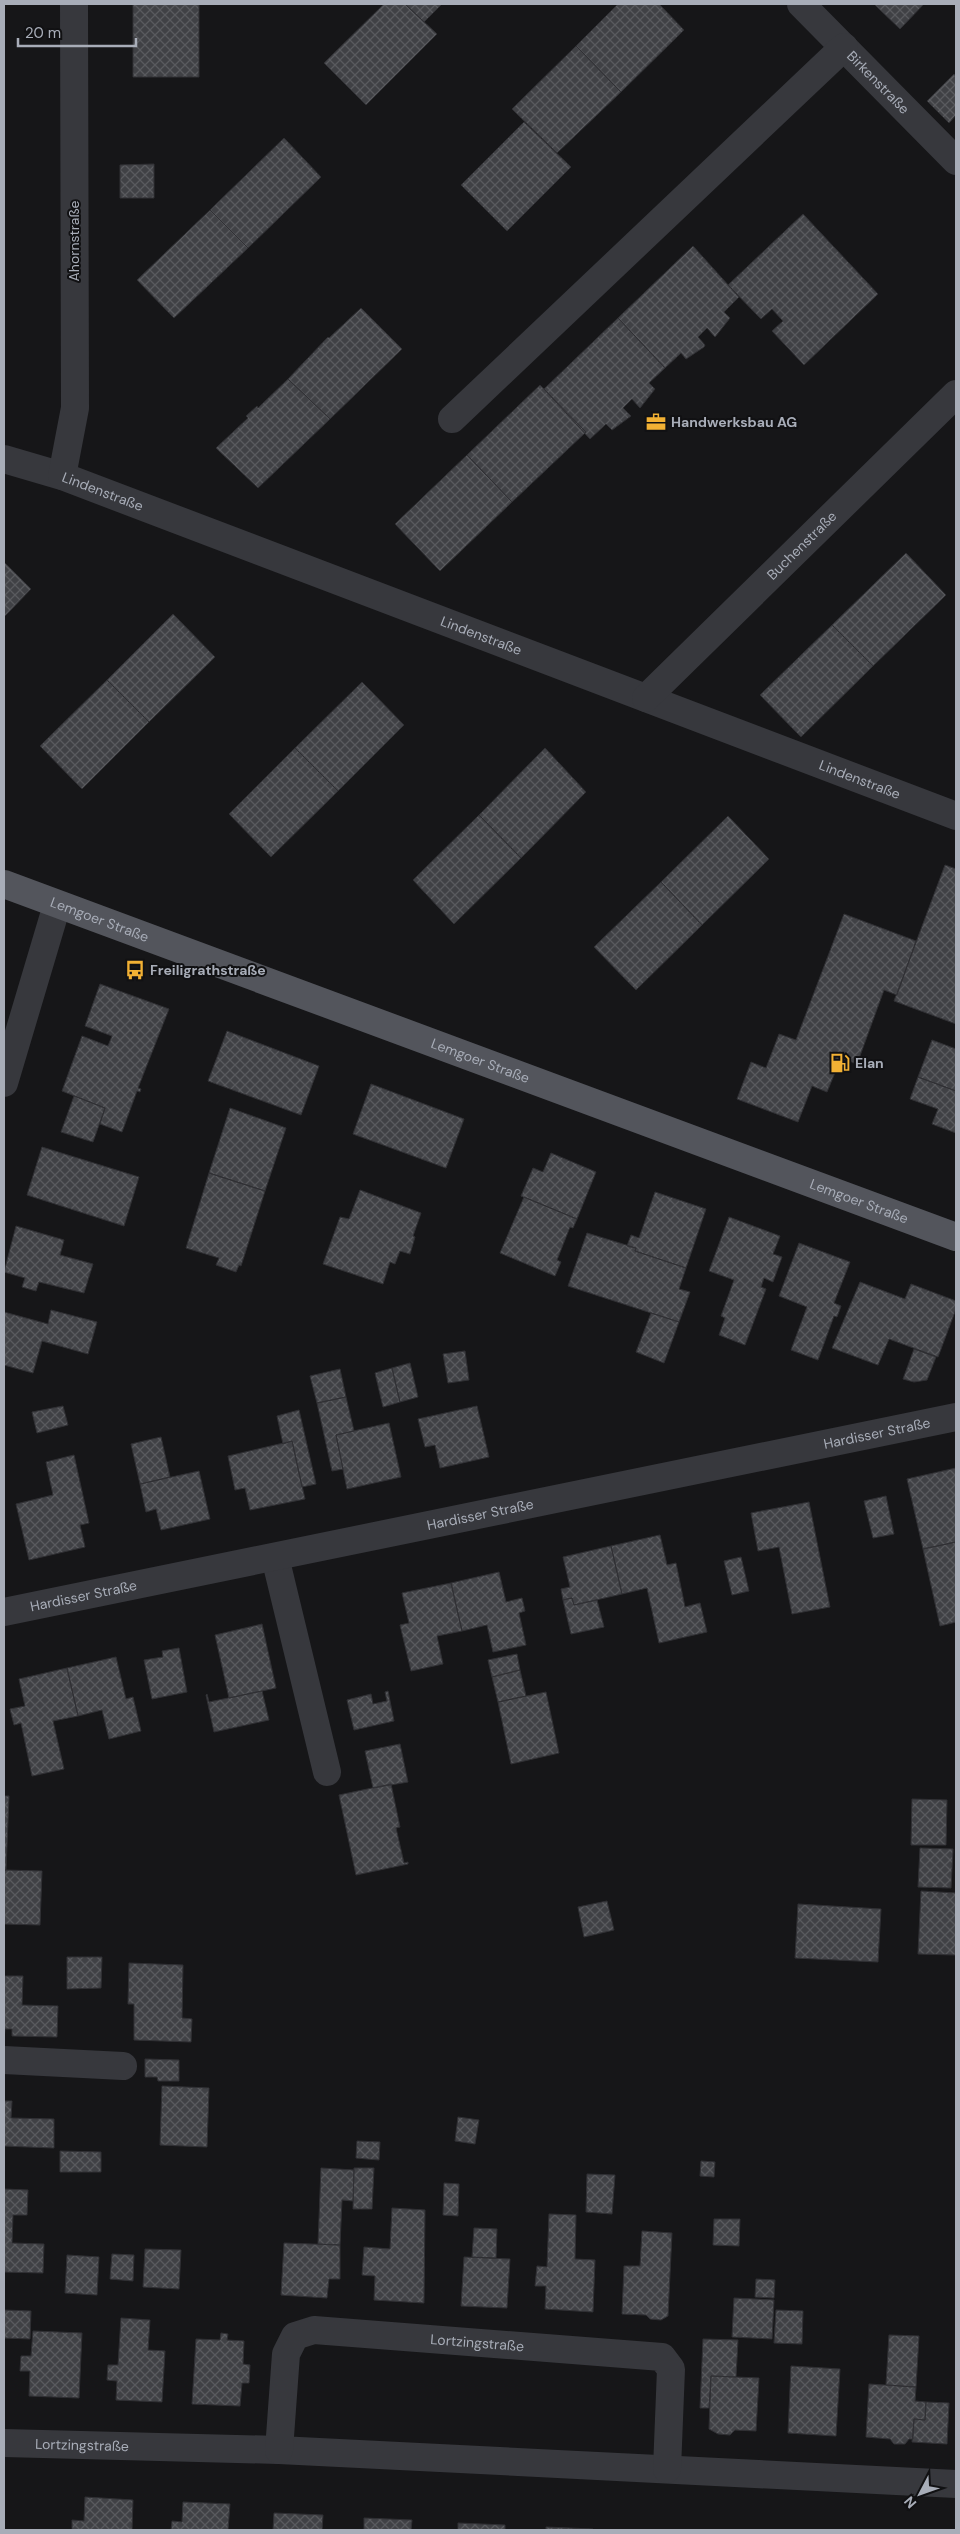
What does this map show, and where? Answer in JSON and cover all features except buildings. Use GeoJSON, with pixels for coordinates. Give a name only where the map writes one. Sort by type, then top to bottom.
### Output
{"type":"FeatureCollection","features":[{"type":"Feature","properties":{"kind":"main road","name":"Lemgoer Straße"},"geometry":{"type":"LineString","coordinates":[[4,884],[956,1237]]}},
{"type":"Feature","properties":{"kind":"street","name":"Ahornstraße"},"geometry":{"type":"LineString","coordinates":[[62,476],[74,408],[74,4]]}},
{"type":"Feature","properties":{"kind":"street","name":"Birkenstraße"},"geometry":{"type":"LineString","coordinates":[[800,4],[956,161]]}},
{"type":"Feature","properties":{"kind":"street"},"geometry":{"type":"LineString","coordinates":[[452,420],[844,47]]}},
{"type":"Feature","properties":{"kind":"street","name":"Buchenstraße"},"geometry":{"type":"LineString","coordinates":[[646,698],[956,394]]}},
{"type":"Feature","properties":{"kind":"street","name":"Lindenstraße"},"geometry":{"type":"LineString","coordinates":[[4,459],[62,476],[956,816]]}},
{"type":"Feature","properties":{"kind":"street"},"geometry":{"type":"LineString","coordinates":[[4,1083],[57,905]]}},
{"type":"Feature","properties":{"kind":"street","name":"Hardisser Straße"},"geometry":{"type":"LineString","coordinates":[[4,1612],[956,1416]]}},
{"type":"Feature","properties":{"kind":"street"},"geometry":{"type":"LineString","coordinates":[[275,1557],[328,1772]]}},
{"type":"Feature","properties":{"kind":"street"},"geometry":{"type":"LineString","coordinates":[[4,2060],[123,2066]]}},
{"type":"Feature","properties":{"kind":"street","name":"Lortzingstraße"},"geometry":{"type":"LineString","coordinates":[[279,2450],[286,2354],[295,2336],[314,2330],[662,2357],[671,2369],[667,2469]]}},
{"type":"Feature","properties":{"kind":"street","name":"Lortzingstraße"},"geometry":{"type":"LineString","coordinates":[[4,2443],[279,2450],[956,2484]]}},
{"type":"Feature","properties":{"kind":"place","name":"Handwerksbau AG"},"geometry":{"type":"Point","coordinates":[656,422]}},
{"type":"Feature","properties":{"kind":"place","name":"Freiligrathstraße"},"geometry":{"type":"Point","coordinates":[135,970]}},
{"type":"Feature","properties":{"kind":"place","name":"Elan"},"geometry":{"type":"Point","coordinates":[840,1063]}}]}
